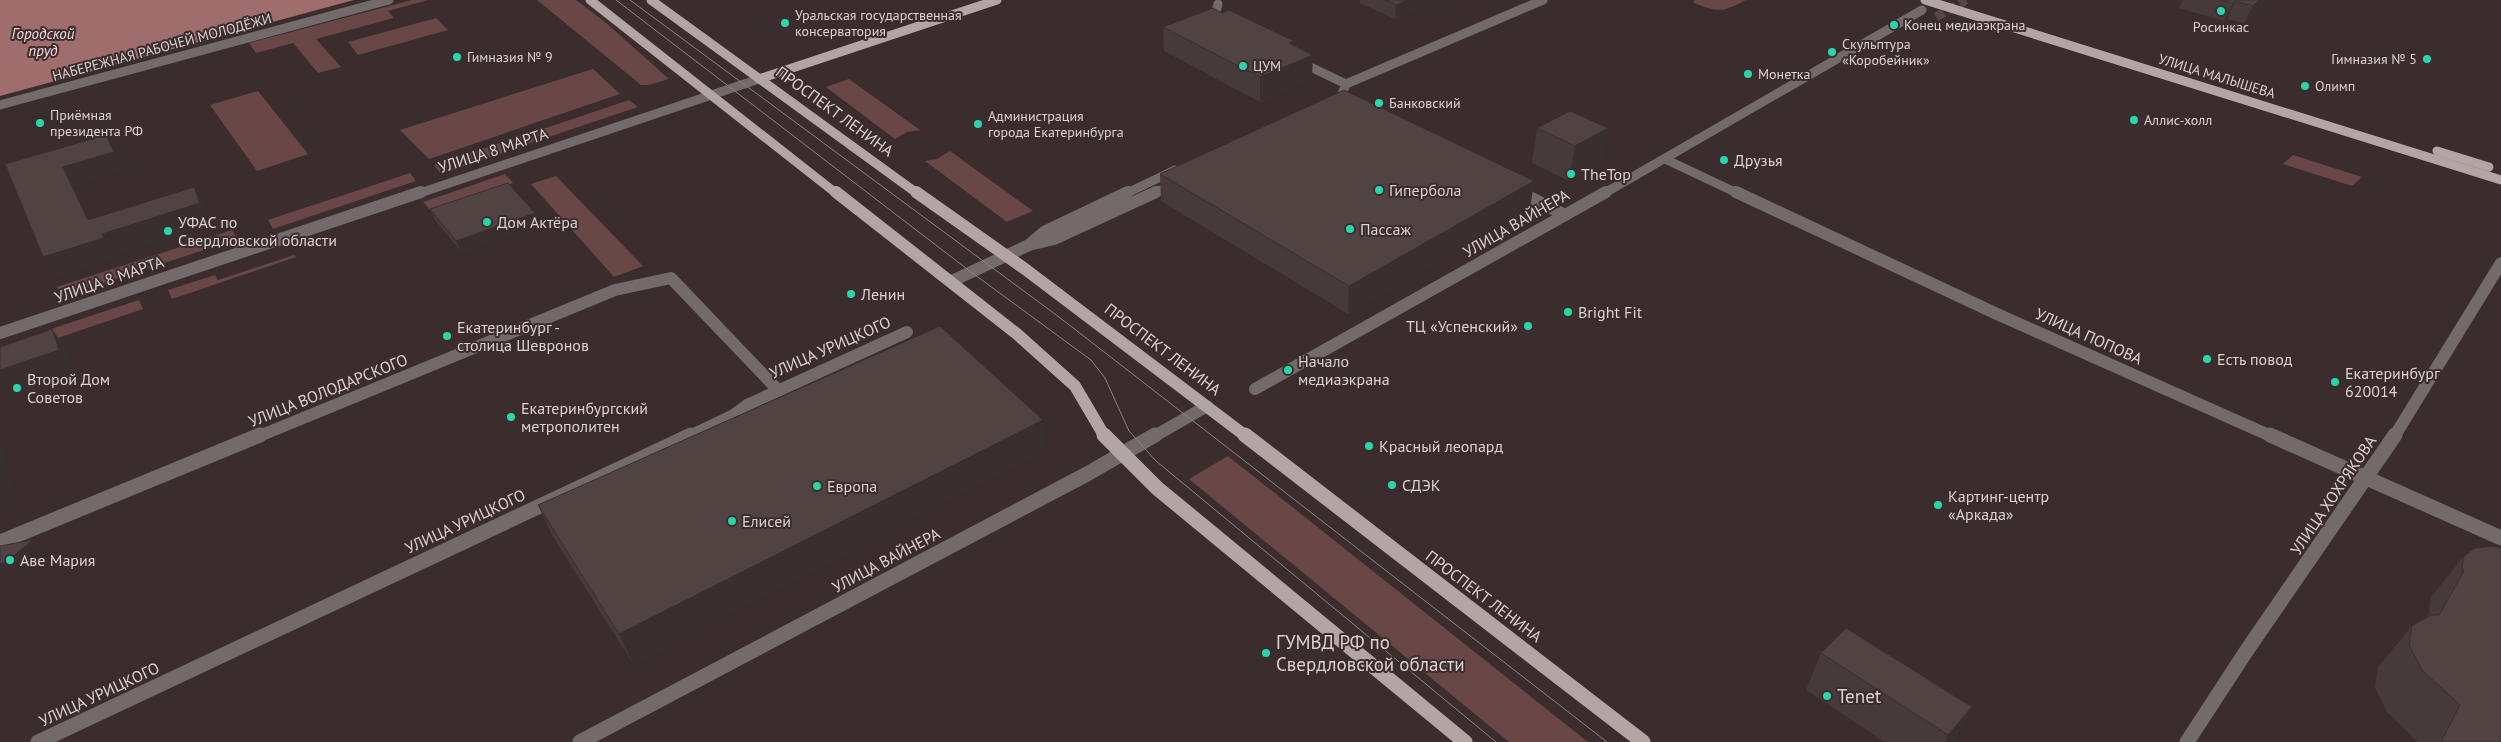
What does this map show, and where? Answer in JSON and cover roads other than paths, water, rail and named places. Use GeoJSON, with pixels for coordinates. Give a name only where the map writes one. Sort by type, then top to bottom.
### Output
{"type":"FeatureCollection","features":[{"type":"Feature","properties":{"kind":"main road"},"geometry":{"type":"LineString","coordinates":[[590,0],[952,281],[1076,386],[1106,439],[1120,455],[1157,488],[1465,742]]}},
{"type":"Feature","properties":{"kind":"main road","name":"ПРОСПЕКТ ЛЕНИНА"},"geometry":{"type":"LineString","coordinates":[[650,0],[1007,255],[1207,406],[1643,742]]}},
{"type":"Feature","properties":{"kind":"main road","name":"УЛИЦА 8 МАРТА"},"geometry":{"type":"LineString","coordinates":[[759,79],[997,0]]}},
{"type":"Feature","properties":{"kind":"main road","name":"УЛИЦА МАЛЫШЕВА"},"geometry":{"type":"LineString","coordinates":[[1948,0],[2501,171]]}},
{"type":"Feature","properties":{"kind":"main road","name":"УЛИЦА МАЛЫШЕВА"},"geometry":{"type":"LineString","coordinates":[[1923,5],[2501,180]]}},
{"type":"Feature","properties":{"kind":"street","name":"НАБЕРЕЖНАЯ РАБОЧЕЙ МОЛОДЁЖИ"},"geometry":{"type":"LineString","coordinates":[[0,105],[389,0]]}},
{"type":"Feature","properties":{"kind":"street"},"geometry":{"type":"LineString","coordinates":[[1293,58],[1346,84],[1543,0]]}},
{"type":"Feature","properties":{"kind":"street"},"geometry":{"type":"LineString","coordinates":[[1218,4],[1214,19],[1232,28]]}},
{"type":"Feature","properties":{"kind":"street","name":"УЛИЦА ВАЙНЕРА"},"geometry":{"type":"LineString","coordinates":[[1256,389],[1665,158],[1923,5]]}},
{"type":"Feature","properties":{"kind":"street","name":"УЛИЦА 8 МАРТА"},"geometry":{"type":"LineString","coordinates":[[1,329],[759,79]]}},
{"type":"Feature","properties":{"kind":"street"},"geometry":{"type":"LineString","coordinates":[[1323,107],[1344,102],[1346,84]]}},
{"type":"Feature","properties":{"kind":"street","name":"УЛИЦА ПОПОВА"},"geometry":{"type":"LineString","coordinates":[[1665,158],[1997,314],[2501,538]]}},
{"type":"Feature","properties":{"kind":"street"},"geometry":{"type":"LineString","coordinates":[[1029,245],[1044,232],[1184,166]]}},
{"type":"Feature","properties":{"kind":"street"},"geometry":{"type":"LineString","coordinates":[[952,281],[1029,245],[1054,239],[1189,176]]}},
{"type":"Feature","properties":{"kind":"street"},"geometry":{"type":"LineString","coordinates":[[1504,184],[1565,215]]}},
{"type":"Feature","properties":{"kind":"street","name":"УЛИЦА ХОХРЯКОВА"},"geometry":{"type":"LineString","coordinates":[[2188,742],[2246,650],[2408,416],[2501,263]]}},
{"type":"Feature","properties":{"kind":"street","name":"УЛИЦА ВОЛОДАРСКОГО"},"geometry":{"type":"LineString","coordinates":[[0,542],[615,290],[672,278],[778,390]]}},
{"type":"Feature","properties":{"kind":"street","name":"УЛИЦА УРИЦКОГО"},"geometry":{"type":"LineString","coordinates":[[38,742],[732,416],[747,404],[906,332]]}},
{"type":"Feature","properties":{"kind":"street","name":"УЛИЦА ВАЙНЕРА"},"geometry":{"type":"LineString","coordinates":[[580,742],[1120,455],[1207,406]]}},
{"type":"Feature","properties":{"kind":"water","name":"Городской пруд"},"geometry":{"type":"Polygon","coordinates":[[[0,0],[354,0],[0,96],[0,0]]]}},
{"type":"Feature","properties":{"kind":"tunnel"},"geometry":{"type":"LineString","coordinates":[[1936,17],[1966,0]]}},
{"type":"Feature","properties":{"kind":"tram line"},"geometry":{"type":"LineString","coordinates":[[616,0],[971,272],[1091,360],[1105,378],[1129,431],[1156,461],[1496,742]]}},
{"type":"Feature","properties":{"kind":"tram line"},"geometry":{"type":"LineString","coordinates":[[630,0],[1059,317],[1607,742]]}},
{"type":"Feature","properties":{"kind":"place","name":"Росинкас"},"geometry":{"type":"Point","coordinates":[2221,11]}},
{"type":"Feature","properties":{"kind":"place","name":"Уральская государственная консерватория"},"geometry":{"type":"Point","coordinates":[785,23]}},
{"type":"Feature","properties":{"kind":"place","name":"Конец медиаэкрана"},"geometry":{"type":"Point","coordinates":[1894,25]}},
{"type":"Feature","properties":{"kind":"place","name":"Скульптура «Коробейник»"},"geometry":{"type":"Point","coordinates":[1832,52]}},
{"type":"Feature","properties":{"kind":"place","name":"Гимназия № 9"},"geometry":{"type":"Point","coordinates":[457,57]}},
{"type":"Feature","properties":{"kind":"place","name":"Гимназия № 5"},"geometry":{"type":"Point","coordinates":[2427,59]}},
{"type":"Feature","properties":{"kind":"place","name":"ЦУМ"},"geometry":{"type":"Point","coordinates":[1243,66]}},
{"type":"Feature","properties":{"kind":"place","name":"Монетка"},"geometry":{"type":"Point","coordinates":[1748,74]}},
{"type":"Feature","properties":{"kind":"place","name":"Олимп"},"geometry":{"type":"Point","coordinates":[2305,86]}},
{"type":"Feature","properties":{"kind":"place","name":"Банковский"},"geometry":{"type":"Point","coordinates":[1379,103]}},
{"type":"Feature","properties":{"kind":"place","name":"Аллис-холл"},"geometry":{"type":"Point","coordinates":[2134,120]}},
{"type":"Feature","properties":{"kind":"place","name":"Приёмная президента РФ"},"geometry":{"type":"Point","coordinates":[40,123]}},
{"type":"Feature","properties":{"kind":"place","name":"Администрация города Екатеринбурга"},"geometry":{"type":"Point","coordinates":[978,124]}},
{"type":"Feature","properties":{"kind":"place","name":"Друзья"},"geometry":{"type":"Point","coordinates":[1724,160]}},
{"type":"Feature","properties":{"kind":"place","name":"TheTop"},"geometry":{"type":"Point","coordinates":[1571,174]}},
{"type":"Feature","properties":{"kind":"place","name":"Гипербола"},"geometry":{"type":"Point","coordinates":[1379,190]}},
{"type":"Feature","properties":{"kind":"place","name":"Дом Актёра"},"geometry":{"type":"Point","coordinates":[487,222]}},
{"type":"Feature","properties":{"kind":"place","name":"Пассаж"},"geometry":{"type":"Point","coordinates":[1350,229]}},
{"type":"Feature","properties":{"kind":"place","name":"УФАС по Свердловской области"},"geometry":{"type":"Point","coordinates":[168,231]}},
{"type":"Feature","properties":{"kind":"place","name":"Ленин"},"geometry":{"type":"Point","coordinates":[851,294]}},
{"type":"Feature","properties":{"kind":"place","name":"Bright Fit"},"geometry":{"type":"Point","coordinates":[1568,312]}},
{"type":"Feature","properties":{"kind":"place","name":"ТЦ «Успенский»"},"geometry":{"type":"Point","coordinates":[1528,326]}},
{"type":"Feature","properties":{"kind":"place","name":"Екатеринбург - столица Шевронов"},"geometry":{"type":"Point","coordinates":[447,336]}},
{"type":"Feature","properties":{"kind":"place","name":"Есть повод"},"geometry":{"type":"Point","coordinates":[2207,359]}},
{"type":"Feature","properties":{"kind":"place","name":"Начало медиаэкрана"},"geometry":{"type":"Point","coordinates":[1288,370]}},
{"type":"Feature","properties":{"kind":"place","name":"Екатеринбург 620014"},"geometry":{"type":"Point","coordinates":[2335,382]}},
{"type":"Feature","properties":{"kind":"place","name":"Второй Дом Советов"},"geometry":{"type":"Point","coordinates":[17,388]}},
{"type":"Feature","properties":{"kind":"place","name":"Екатеринбургский метрополитен"},"geometry":{"type":"Point","coordinates":[511,417]}},
{"type":"Feature","properties":{"kind":"place","name":"Красный леопард"},"geometry":{"type":"Point","coordinates":[1369,446]}},
{"type":"Feature","properties":{"kind":"place","name":"СДЭК"},"geometry":{"type":"Point","coordinates":[1392,485]}},
{"type":"Feature","properties":{"kind":"place","name":"Европа"},"geometry":{"type":"Point","coordinates":[817,486]}},
{"type":"Feature","properties":{"kind":"place","name":"Картинг-центр «Аркада»"},"geometry":{"type":"Point","coordinates":[1938,505]}},
{"type":"Feature","properties":{"kind":"place","name":"Елисей"},"geometry":{"type":"Point","coordinates":[732,521]}},
{"type":"Feature","properties":{"kind":"place","name":"Аве Мария"},"geometry":{"type":"Point","coordinates":[10,560]}},
{"type":"Feature","properties":{"kind":"place","name":"ГУМВД РФ по Свердловской области"},"geometry":{"type":"Point","coordinates":[1266,653]}},
{"type":"Feature","properties":{"kind":"place","name":"Tenet"},"geometry":{"type":"Point","coordinates":[1827,696]}}]}
